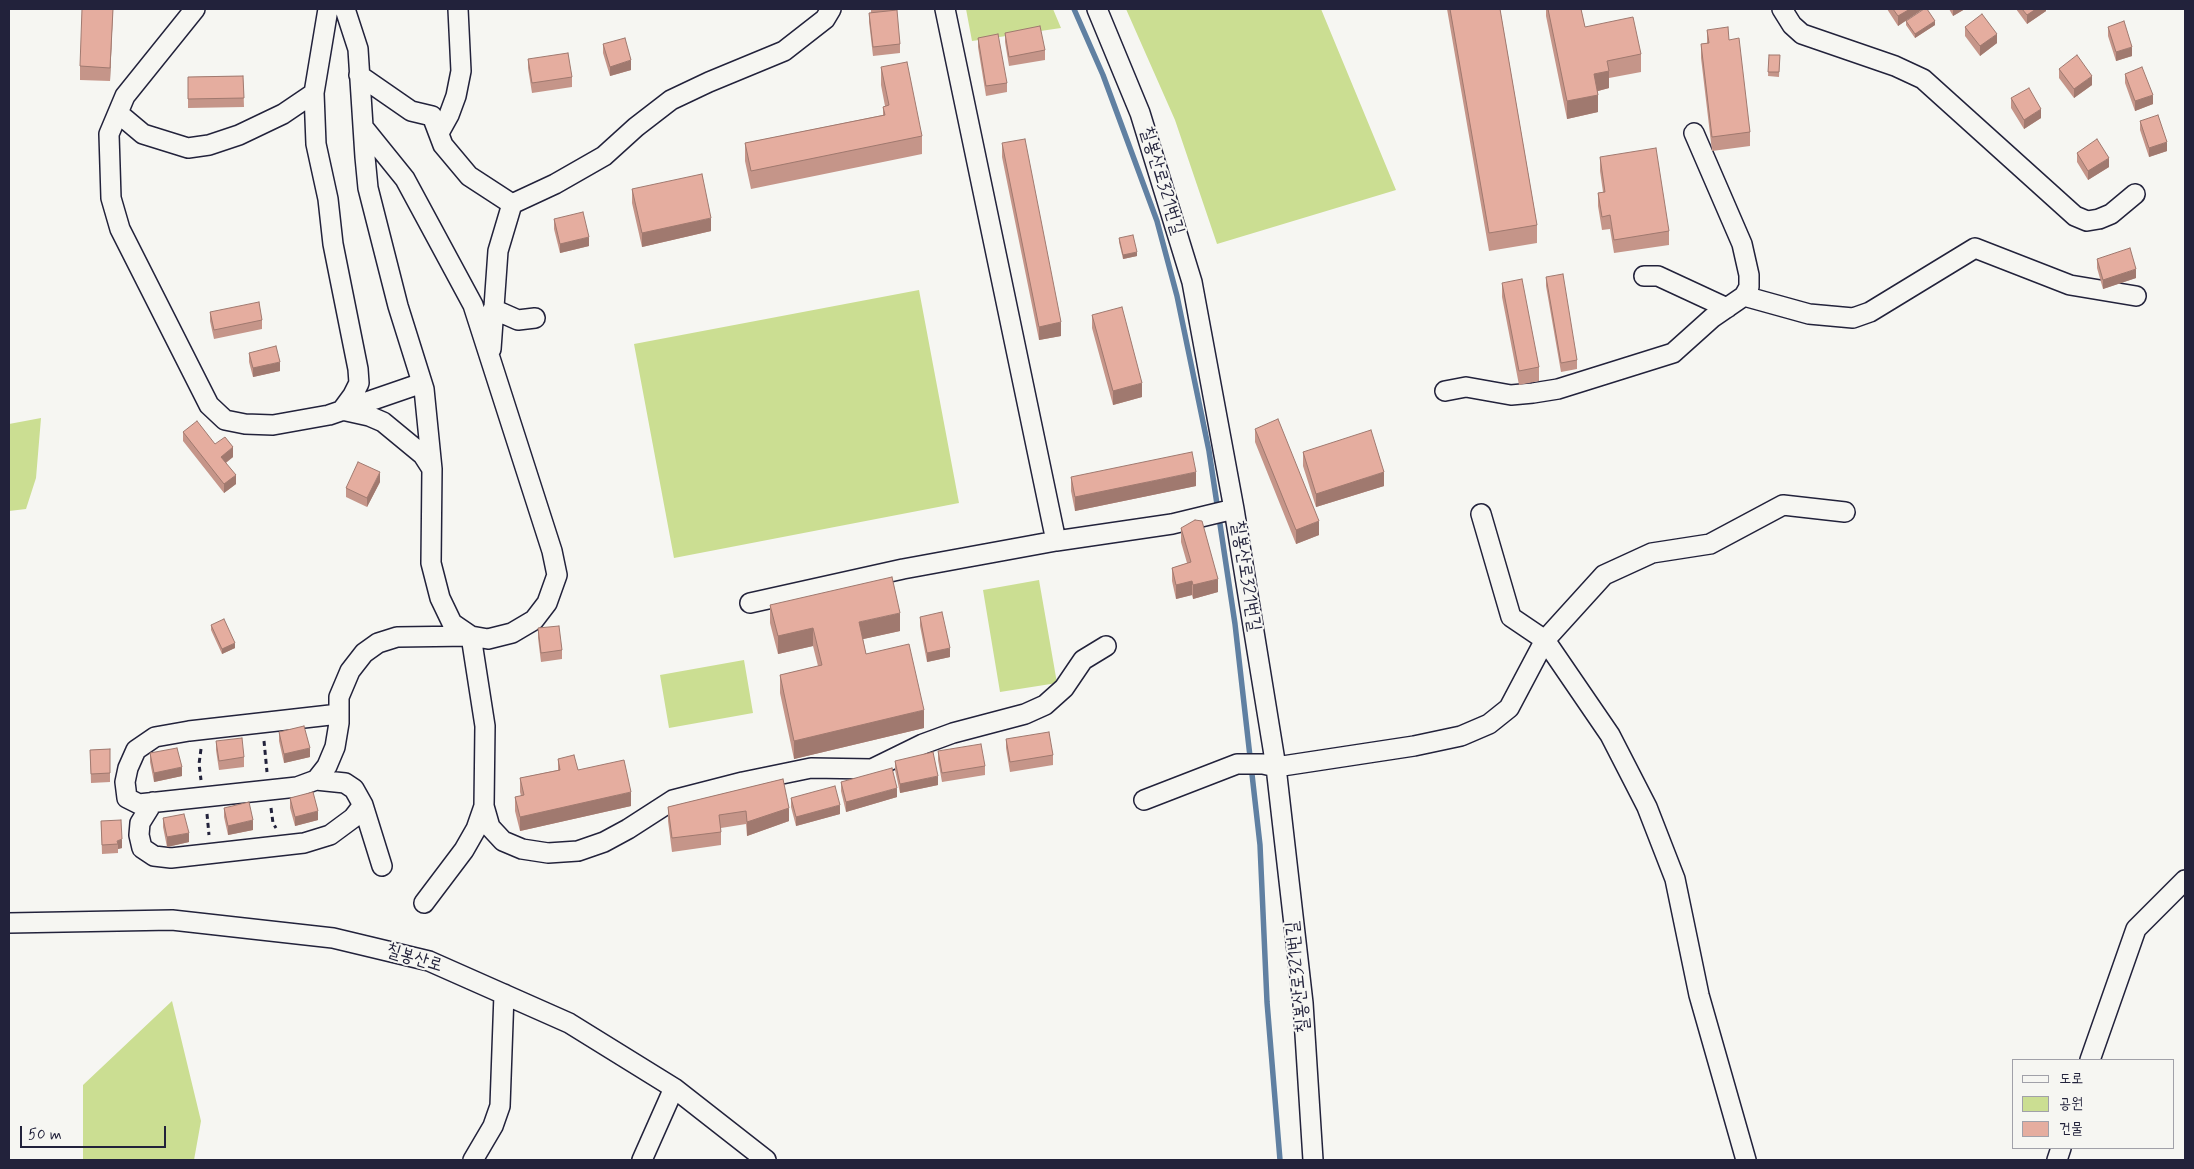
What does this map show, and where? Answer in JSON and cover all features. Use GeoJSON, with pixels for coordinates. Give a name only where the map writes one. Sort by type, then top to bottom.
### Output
{"type":"FeatureCollection","features":[{"type":"Feature","properties":{"kind":"street"},"geometry":{"type":"LineString","coordinates":[[195,9],[125,96],[110,134],[111,198],[120,229],[209,405],[225,420],[244,424],[273,425],[297,422],[342,410],[422,383]]}},
{"type":"Feature","properties":{"kind":"street"},"geometry":{"type":"LineString","coordinates":[[328,9],[314,93],[316,144],[328,198],[333,244],[358,369],[359,383],[342,410]]}},
{"type":"Feature","properties":{"kind":"street"},"geometry":{"type":"LineString","coordinates":[[345,9],[358,48],[368,188],[398,306],[422,383],[432,469],[431,563],[440,598],[452,623],[471,636],[485,726],[484,806],[490,827],[503,841],[522,849],[548,853],[578,851],[604,842],[628,830],[672,800],[743,782],[811,768],[872,769],[923,744],[953,733],[1025,714],[1045,705],[1064,688],[1083,660],[1106,646]]}},
{"type":"Feature","properties":{"kind":"street"},"geometry":{"type":"LineString","coordinates":[[439,133],[449,115],[456,96],[461,71],[458,9]]}},
{"type":"Feature","properties":{"kind":"street"},"geometry":{"type":"LineString","coordinates":[[491,360],[498,251],[512,204],[555,184],[604,156],[636,127],[671,100],[784,51],[825,19],[831,9]]}},
{"type":"Feature","properties":{"kind":"street"},"geometry":{"type":"LineString","coordinates":[[945,9],[1056,541]]}},
{"type":"Feature","properties":{"kind":"street","name":"칠봉산로321번길"},"geometry":{"type":"LineString","coordinates":[[1097,9],[1140,113],[1192,282],[1234,509],[1303,1003],[1313,1160]]}},
{"type":"Feature","properties":{"kind":"street"},"geometry":{"type":"LineString","coordinates":[[1782,9],[1792,25],[1802,34],[1924,79],[2075,216],[2087,221],[2099,219],[2111,214],[2135,194]]}},
{"type":"Feature","properties":{"kind":"street"},"geometry":{"type":"LineString","coordinates":[[360,75],[411,111],[432,116],[443,146],[469,176],[512,204]]}},
{"type":"Feature","properties":{"kind":"street"},"geometry":{"type":"LineString","coordinates":[[118,113],[143,134],[188,148],[209,145],[239,135],[283,114],[314,93]]}},
{"type":"Feature","properties":{"kind":"street"},"geometry":{"type":"LineString","coordinates":[[316,780],[327,766],[335,747],[339,697],[350,671],[364,654],[378,644],[397,637],[471,636],[488,639],[512,633],[534,620],[547,603],[557,575],[552,551],[473,305],[405,180],[363,126]]}},
{"type":"Feature","properties":{"kind":"street"},"geometry":{"type":"LineString","coordinates":[[1445,391],[1466,387],[1511,395],[1558,389],[1673,353],[1712,318],[1744,296],[1749,287],[1749,275],[1742,244],[1694,133]]}},
{"type":"Feature","properties":{"kind":"street"},"geometry":{"type":"LineString","coordinates":[[1744,296],[1809,314],[1852,318],[1870,312],[1975,248],[2070,285],[2136,296]]}},
{"type":"Feature","properties":{"kind":"street"},"geometry":{"type":"LineString","coordinates":[[1644,276],[1658,276],[1727,308]]}},
{"type":"Feature","properties":{"kind":"street"},"geometry":{"type":"LineString","coordinates":[[493,309],[518,320],[535,318]]}},
{"type":"Feature","properties":{"kind":"street"},"geometry":{"type":"LineString","coordinates":[[342,410],[369,416],[383,422],[423,455],[432,469]]}},
{"type":"Feature","properties":{"kind":"street"},"geometry":{"type":"LineString","coordinates":[[1144,800],[1237,764],[1270,766],[1414,746],[1461,736],[1489,724],[1509,708],[1545,640],[1604,575],[1652,553],[1710,544],[1783,504],[1845,512]]}},
{"type":"Feature","properties":{"kind":"street"},"geometry":{"type":"LineString","coordinates":[[750,603],[903,568],[1202,518],[1234,509]]}},
{"type":"Feature","properties":{"kind":"street"},"geometry":{"type":"LineString","coordinates":[[1481,514],[1512,617],[1545,640],[1610,735],[1647,806],[1675,879],[1699,995],[1746,1160]]}},
{"type":"Feature","properties":{"kind":"street"},"geometry":{"type":"LineString","coordinates":[[339,714],[189,731],[155,737],[136,750],[128,768],[125,782],[127,798],[139,804],[297,787],[316,780],[345,783],[354,789],[362,805],[382,866]]}},
{"type":"Feature","properties":{"kind":"street"},"geometry":{"type":"LineString","coordinates":[[153,802],[140,822],[139,835],[142,848],[154,856],[171,858],[304,843],[330,835],[352,818],[362,805]]}},
{"type":"Feature","properties":{"kind":"street"},"geometry":{"type":"LineString","coordinates":[[424,903],[464,850],[476,829],[484,806]]}},
{"type":"Feature","properties":{"kind":"street"},"geometry":{"type":"LineString","coordinates":[[2090,1059],[2136,929],[2185,880]]}},
{"type":"Feature","properties":{"kind":"street","name":"칠봉산로"},"geometry":{"type":"LineString","coordinates":[[9,923],[172,920],[333,938],[429,961],[569,1023],[674,1088],[766,1160]]}},
{"type":"Feature","properties":{"kind":"street"},"geometry":{"type":"LineString","coordinates":[[473,1160],[493,1126],[500,1106],[504,994]]}},
{"type":"Feature","properties":{"kind":"street"},"geometry":{"type":"LineString","coordinates":[[642,1160],[674,1088]]}},
{"type":"Feature","properties":{"kind":"green space"},"geometry":{"type":"Polygon","coordinates":[[[966,9],[1053,9],[1061,28],[972,41],[966,9]]]}},
{"type":"Feature","properties":{"kind":"green space"},"geometry":{"type":"Polygon","coordinates":[[[1126,9],[1321,9],[1396,190],[1217,244],[1175,120],[1126,9]]]}},
{"type":"Feature","properties":{"kind":"green space"},"geometry":{"type":"Polygon","coordinates":[[[919,290],[959,503],[674,558],[634,344],[919,290]]]}},
{"type":"Feature","properties":{"kind":"green space"},"geometry":{"type":"Polygon","coordinates":[[[41,418],[36,478],[26,509],[9,511],[9,424],[41,418]]]}},
{"type":"Feature","properties":{"kind":"green space"},"geometry":{"type":"Polygon","coordinates":[[[1039,580],[1057,683],[1000,692],[983,590],[1039,580]]]}},
{"type":"Feature","properties":{"kind":"green space"},"geometry":{"type":"Polygon","coordinates":[[[744,660],[753,713],[669,728],[660,675],[744,660]]]}},
{"type":"Feature","properties":{"kind":"green space"},"geometry":{"type":"Polygon","coordinates":[[[172,1001],[201,1121],[194,1160],[83,1160],[83,1085],[172,1001]]]}},
{"type":"Feature","properties":{"kind":"building"},"geometry":{"type":"Polygon","coordinates":[[[82,9],[113,9],[110,68],[80,66],[82,9]]]}},
{"type":"Feature","properties":{"kind":"building"},"geometry":{"type":"Polygon","coordinates":[[[1450,9],[1500,9],[1537,225],[1489,233],[1450,9]]]}},
{"type":"Feature","properties":{"kind":"building"},"geometry":{"type":"Polygon","coordinates":[[[1548,9],[1581,9],[1585,27],[1633,17],[1641,54],[1607,61],[1609,71],[1594,74],[1598,95],[1567,101],[1548,9]]]}},
{"type":"Feature","properties":{"kind":"building"},"geometry":{"type":"Polygon","coordinates":[[[1893,9],[1910,9],[1898,16],[1893,9]]]}},
{"type":"Feature","properties":{"kind":"building"},"geometry":{"type":"Polygon","coordinates":[[[1927,9],[1935,21],[1915,34],[1906,21],[1927,9]]]}},
{"type":"Feature","properties":{"kind":"building"},"geometry":{"type":"Polygon","coordinates":[[[2022,9],[2036,9],[2027,15],[2022,9]]]}},
{"type":"Feature","properties":{"kind":"building"},"geometry":{"type":"Polygon","coordinates":[[[897,10],[900,44],[873,47],[869,13],[897,10]]]}},
{"type":"Feature","properties":{"kind":"building"},"geometry":{"type":"Polygon","coordinates":[[[1982,14],[1997,34],[1980,46],[1965,27],[1982,14]]]}},
{"type":"Feature","properties":{"kind":"building"},"geometry":{"type":"Polygon","coordinates":[[[2124,21],[2132,47],[2116,52],[2108,27],[2124,21]]]}},
{"type":"Feature","properties":{"kind":"building"},"geometry":{"type":"Polygon","coordinates":[[[1040,26],[1045,50],[1009,57],[1005,33],[1040,26]]]}},
{"type":"Feature","properties":{"kind":"building"},"geometry":{"type":"Polygon","coordinates":[[[1728,27],[1729,40],[1739,38],[1750,132],[1712,137],[1701,44],[1709,43],[1707,30],[1728,27]]]}},
{"type":"Feature","properties":{"kind":"building"},"geometry":{"type":"Polygon","coordinates":[[[998,34],[1007,83],[986,86],[978,38],[998,34]]]}},
{"type":"Feature","properties":{"kind":"building"},"geometry":{"type":"Polygon","coordinates":[[[625,38],[631,60],[610,67],[603,44],[625,38]]]}},
{"type":"Feature","properties":{"kind":"building"},"geometry":{"type":"Polygon","coordinates":[[[568,53],[572,77],[532,83],[528,59],[568,53]]]}},
{"type":"Feature","properties":{"kind":"building"},"geometry":{"type":"Polygon","coordinates":[[[1769,55],[1780,55],[1779,72],[1768,72],[1769,55]]]}},
{"type":"Feature","properties":{"kind":"building"},"geometry":{"type":"Polygon","coordinates":[[[2077,55],[2092,76],[2074,89],[2059,69],[2077,55]]]}},
{"type":"Feature","properties":{"kind":"building"},"geometry":{"type":"Polygon","coordinates":[[[907,62],[922,136],[751,171],[745,143],[885,115],[883,107],[889,105],[881,67],[907,62]]]}},
{"type":"Feature","properties":{"kind":"building"},"geometry":{"type":"Polygon","coordinates":[[[2142,67],[2153,95],[2135,101],[2125,74],[2142,67]]]}},
{"type":"Feature","properties":{"kind":"building"},"geometry":{"type":"Polygon","coordinates":[[[243,76],[244,98],[188,99],[188,77],[243,76]]]}},
{"type":"Feature","properties":{"kind":"building"},"geometry":{"type":"Polygon","coordinates":[[[2029,88],[2041,109],[2024,120],[2011,98],[2029,88]]]}},
{"type":"Feature","properties":{"kind":"building"},"geometry":{"type":"Polygon","coordinates":[[[2158,115],[2167,142],[2149,148],[2140,121],[2158,115]]]}},
{"type":"Feature","properties":{"kind":"building"},"geometry":{"type":"Polygon","coordinates":[[[1025,139],[1061,322],[1039,327],[1002,143],[1025,139]]]}},
{"type":"Feature","properties":{"kind":"building"},"geometry":{"type":"Polygon","coordinates":[[[2097,139],[2109,158],[2088,171],[2077,153],[2097,139]]]}},
{"type":"Feature","properties":{"kind":"building"},"geometry":{"type":"Polygon","coordinates":[[[1656,148],[1669,231],[1614,240],[1610,215],[1602,217],[1598,193],[1605,192],[1600,157],[1656,148]]]}},
{"type":"Feature","properties":{"kind":"building"},"geometry":{"type":"Polygon","coordinates":[[[702,174],[711,218],[642,233],[632,189],[702,174]]]}},
{"type":"Feature","properties":{"kind":"building"},"geometry":{"type":"Polygon","coordinates":[[[583,212],[589,237],[560,244],[554,219],[583,212]]]}},
{"type":"Feature","properties":{"kind":"building"},"geometry":{"type":"Polygon","coordinates":[[[1133,235],[1137,252],[1123,255],[1119,238],[1133,235]]]}},
{"type":"Feature","properties":{"kind":"building"},"geometry":{"type":"Polygon","coordinates":[[[2130,248],[2136,269],[2103,280],[2097,259],[2130,248]]]}},
{"type":"Feature","properties":{"kind":"building"},"geometry":{"type":"Polygon","coordinates":[[[1563,274],[1577,360],[1561,363],[1546,277],[1563,274]]]}},
{"type":"Feature","properties":{"kind":"building"},"geometry":{"type":"Polygon","coordinates":[[[1522,279],[1539,367],[1519,371],[1502,283],[1522,279]]]}},
{"type":"Feature","properties":{"kind":"building"},"geometry":{"type":"Polygon","coordinates":[[[259,302],[262,320],[214,330],[210,312],[259,302]]]}},
{"type":"Feature","properties":{"kind":"building"},"geometry":{"type":"Polygon","coordinates":[[[1122,307],[1142,383],[1113,391],[1092,315],[1122,307]]]}},
{"type":"Feature","properties":{"kind":"building"},"geometry":{"type":"Polygon","coordinates":[[[276,346],[280,362],[253,368],[249,353],[276,346]]]}},
{"type":"Feature","properties":{"kind":"building"},"geometry":{"type":"Polygon","coordinates":[[[1278,419],[1319,521],[1296,530],[1255,429],[1278,419]]]}},
{"type":"Feature","properties":{"kind":"building"},"geometry":{"type":"Polygon","coordinates":[[[197,421],[215,444],[225,437],[233,447],[221,457],[236,475],[224,484],[183,432],[197,421]]]}},
{"type":"Feature","properties":{"kind":"building"},"geometry":{"type":"Polygon","coordinates":[[[1371,430],[1384,472],[1316,494],[1303,452],[1371,430]]]}},
{"type":"Feature","properties":{"kind":"building"},"geometry":{"type":"Polygon","coordinates":[[[1192,452],[1196,472],[1075,497],[1071,477],[1192,452]]]}},
{"type":"Feature","properties":{"kind":"building"},"geometry":{"type":"Polygon","coordinates":[[[358,462],[380,472],[367,498],[346,488],[358,462]]]}},
{"type":"Feature","properties":{"kind":"building"},"geometry":{"type":"Polygon","coordinates":[[[1195,520],[1202,521],[1218,579],[1193,585],[1192,581],[1176,585],[1172,568],[1191,562],[1181,528],[1195,520]]]}},
{"type":"Feature","properties":{"kind":"building"},"geometry":{"type":"Polygon","coordinates":[[[892,577],[900,613],[859,622],[866,654],[909,644],[924,710],[794,741],[780,675],[822,665],[813,628],[778,636],[770,605],[892,577]]]}},
{"type":"Feature","properties":{"kind":"building"},"geometry":{"type":"Polygon","coordinates":[[[942,612],[950,648],[927,653],[920,617],[942,612]]]}},
{"type":"Feature","properties":{"kind":"building"},"geometry":{"type":"Polygon","coordinates":[[[224,619],[235,643],[222,649],[211,625],[224,619]]]}},
{"type":"Feature","properties":{"kind":"building"},"geometry":{"type":"Polygon","coordinates":[[[559,626],[562,650],[541,653],[538,628],[559,626]]]}},
{"type":"Feature","properties":{"kind":"building"},"geometry":{"type":"Polygon","coordinates":[[[304,726],[310,748],[284,754],[279,732],[304,726]]]}},
{"type":"Feature","properties":{"kind":"building"},"geometry":{"type":"Polygon","coordinates":[[[1049,732],[1053,755],[1010,762],[1006,739],[1049,732]]]}},
{"type":"Feature","properties":{"kind":"building"},"geometry":{"type":"Polygon","coordinates":[[[242,738],[244,757],[219,761],[216,741],[242,738]]]}},
{"type":"Feature","properties":{"kind":"building"},"geometry":{"type":"Polygon","coordinates":[[[981,744],[985,766],[942,773],[938,751],[981,744]]]}},
{"type":"Feature","properties":{"kind":"building"},"geometry":{"type":"Polygon","coordinates":[[[177,748],[182,767],[154,773],[150,753],[177,748]]]}},
{"type":"Feature","properties":{"kind":"building"},"geometry":{"type":"Polygon","coordinates":[[[110,749],[110,773],[91,774],[90,750],[110,749]]]}},
{"type":"Feature","properties":{"kind":"building"},"geometry":{"type":"Polygon","coordinates":[[[933,752],[938,776],[900,784],[895,761],[933,752]]]}},
{"type":"Feature","properties":{"kind":"building"},"geometry":{"type":"Polygon","coordinates":[[[574,755],[578,770],[624,760],[631,792],[520,817],[515,797],[524,795],[520,778],[560,770],[558,759],[574,755]]]}},
{"type":"Feature","properties":{"kind":"building"},"geometry":{"type":"Polygon","coordinates":[[[892,768],[897,788],[846,802],[841,782],[892,768]]]}},
{"type":"Feature","properties":{"kind":"building"},"geometry":{"type":"Polygon","coordinates":[[[783,779],[789,808],[747,822],[746,811],[719,815],[721,832],[672,838],[668,807],[783,779]]]}},
{"type":"Feature","properties":{"kind":"building"},"geometry":{"type":"Polygon","coordinates":[[[835,786],[840,805],[796,817],[791,798],[835,786]]]}},
{"type":"Feature","properties":{"kind":"building"},"geometry":{"type":"Polygon","coordinates":[[[313,792],[318,811],[295,817],[290,798],[313,792]]]}},
{"type":"Feature","properties":{"kind":"building"},"geometry":{"type":"Polygon","coordinates":[[[249,802],[253,820],[228,826],[224,808],[249,802]]]}},
{"type":"Feature","properties":{"kind":"building"},"geometry":{"type":"Polygon","coordinates":[[[184,814],[189,833],[167,837],[163,818],[184,814]]]}},
{"type":"Feature","properties":{"kind":"building"},"geometry":{"type":"Polygon","coordinates":[[[121,820],[122,839],[117,841],[118,844],[102,845],[101,821],[121,820]]]}},
{"type":"Feature","properties":{"kind":"waterway"},"geometry":{"type":"LineString","coordinates":[[1074,9],[1103,75],[1157,221],[1177,296],[1209,451],[1235,624],[1260,845],[1267,1002],[1280,1160]]}}]}
